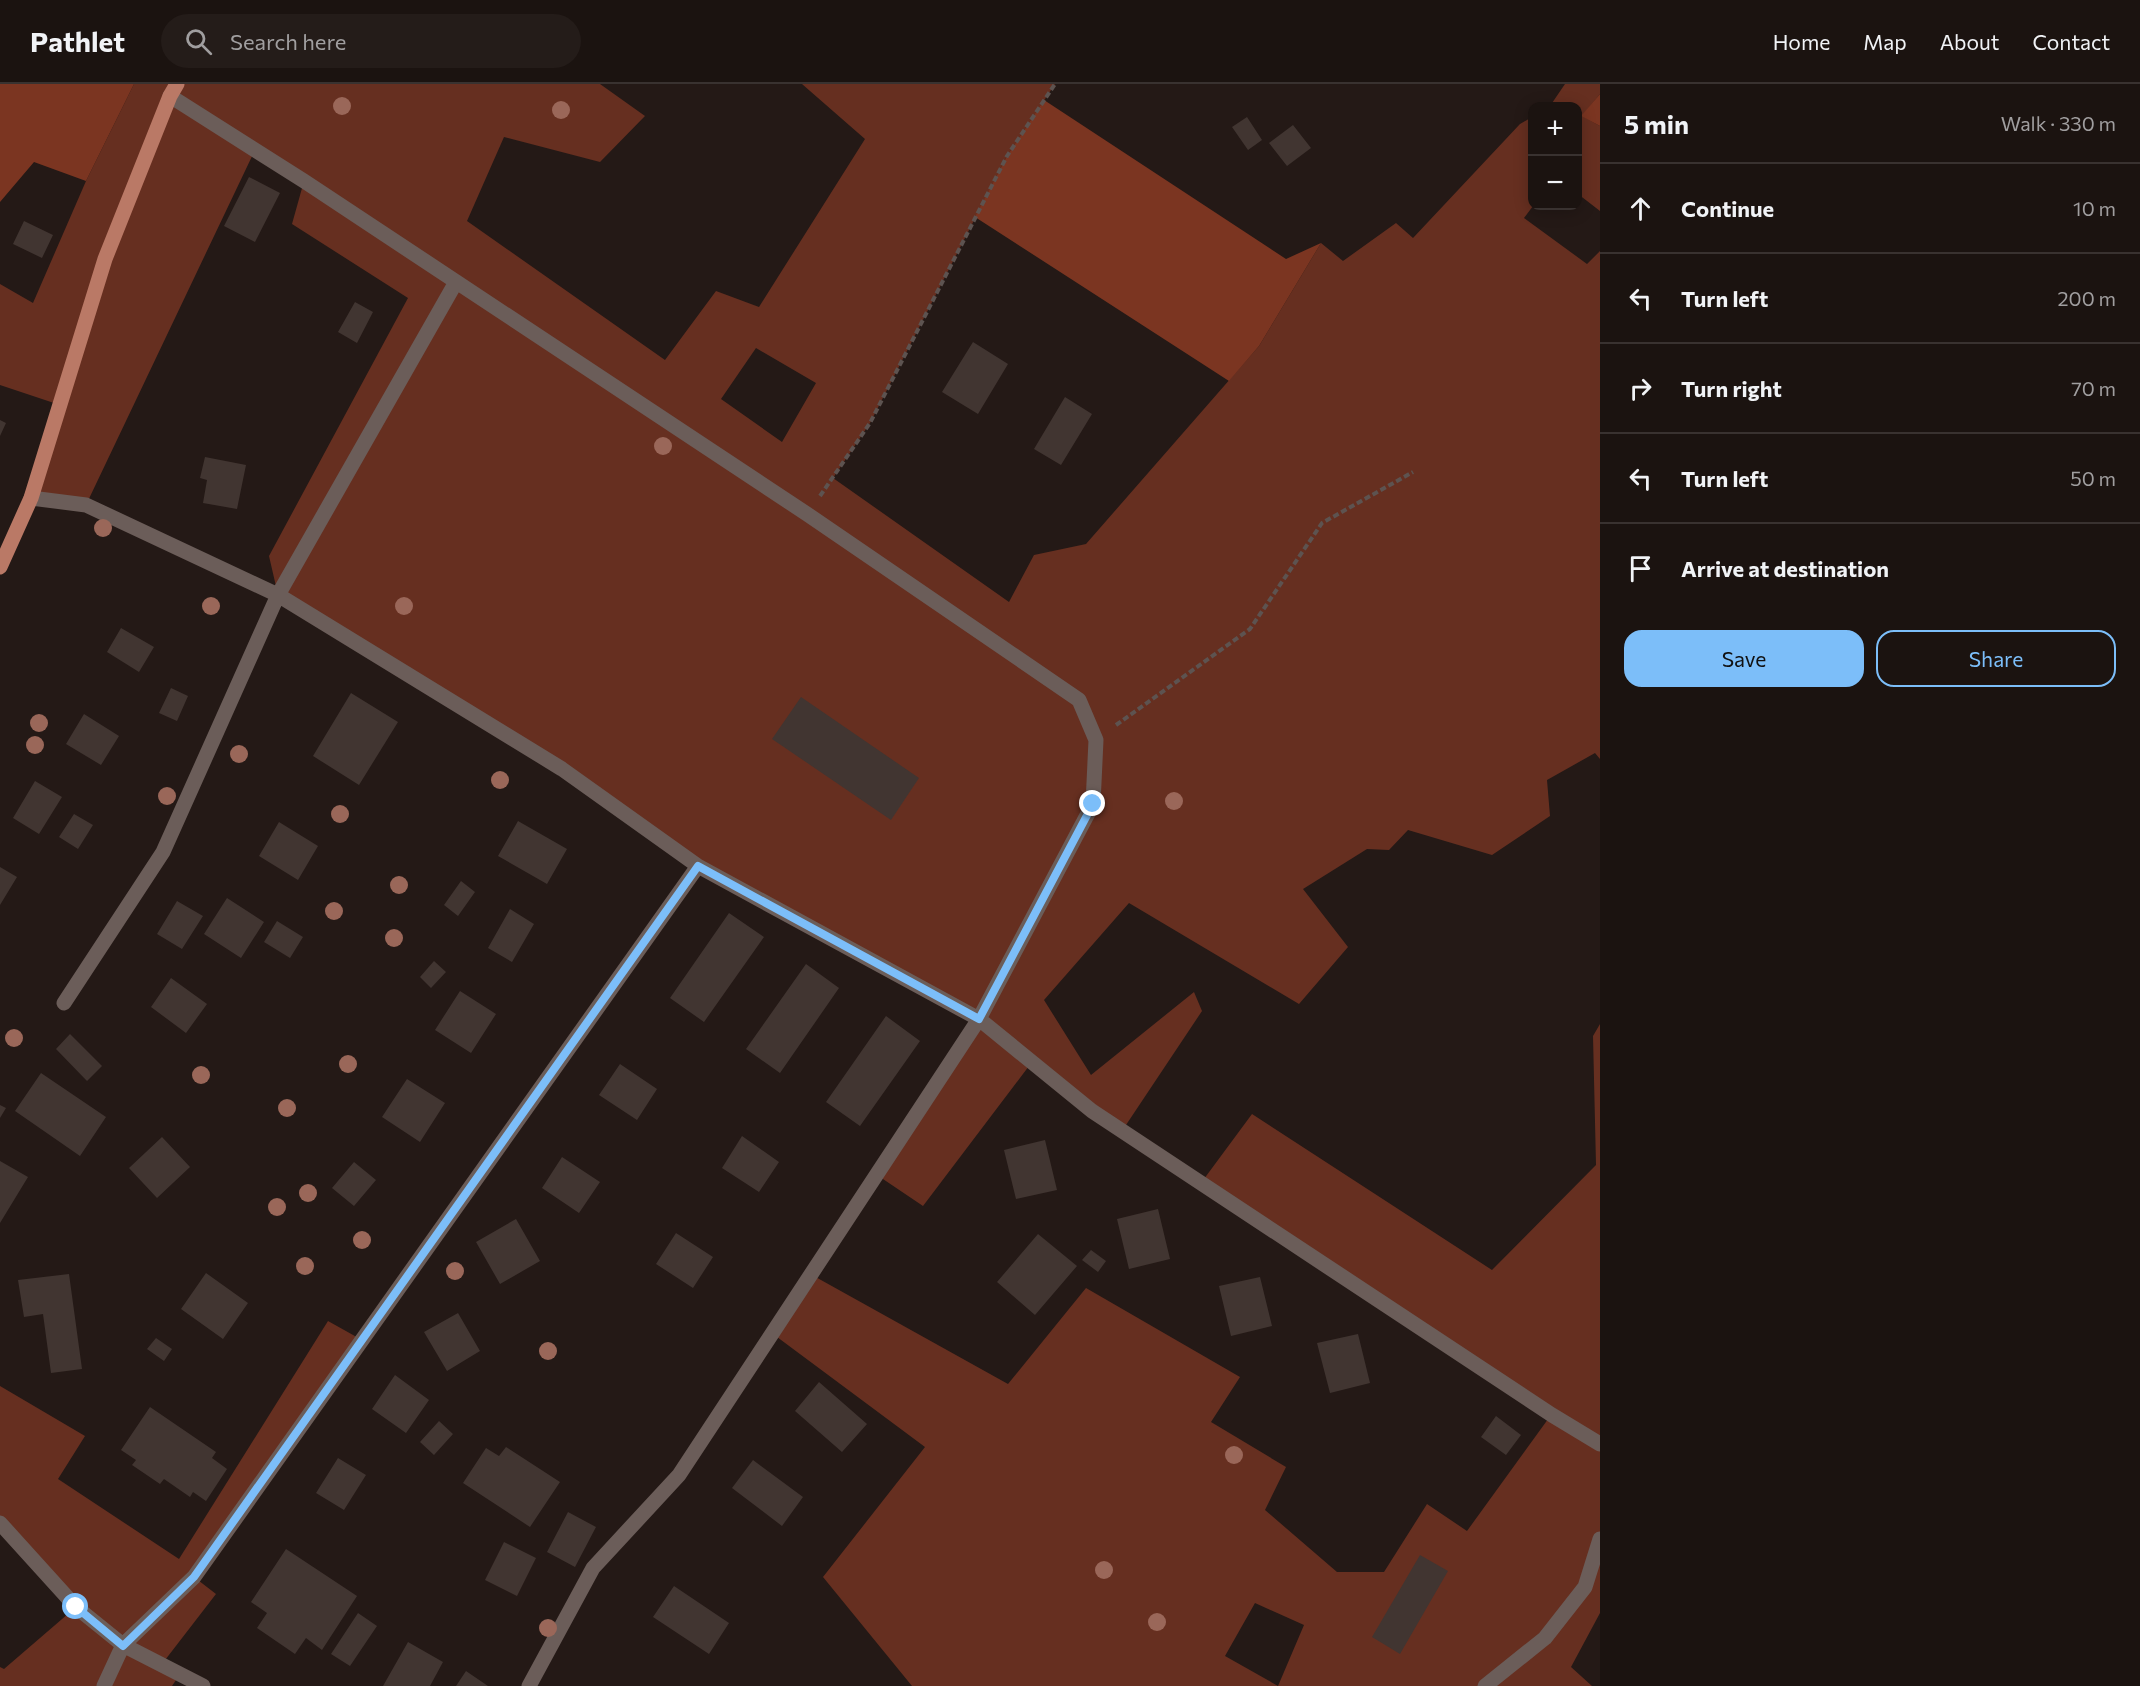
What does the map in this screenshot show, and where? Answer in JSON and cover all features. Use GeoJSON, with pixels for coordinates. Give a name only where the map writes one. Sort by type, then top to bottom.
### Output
{"type":"FeatureCollection","features":[{"type":"Feature","properties":{"kind":"main road"},"geometry":{"type":"LineString","coordinates":[[0,567],[31,498],[105,259],[174,90]]}},
{"type":"Feature","properties":{"kind":"street"},"geometry":{"type":"LineString","coordinates":[[174,90],[456,282],[807,514],[1079,700],[1096,740],[1093,804],[979,1019],[679,1475],[592,1568],[529,1686]]}},
{"type":"Feature","properties":{"kind":"street"},"geometry":{"type":"LineString","coordinates":[[64,1003],[163,852],[278,595],[456,282]]}},
{"type":"Feature","properties":{"kind":"street"},"geometry":{"type":"LineString","coordinates":[[31,498],[86,505],[278,595],[562,769],[698,866],[979,1019],[1092,1111],[1533,1403],[1600,1444]]}},
{"type":"Feature","properties":{"kind":"street"},"geometry":{"type":"LineString","coordinates":[[104,1686],[123,1646],[194,1577],[698,866]]}},
{"type":"Feature","properties":{"kind":"street"},"geometry":{"type":"LineString","coordinates":[[0,1523],[76,1607],[123,1646],[203,1686]]}},
{"type":"Feature","properties":{"kind":"street"},"geometry":{"type":"LineString","coordinates":[[1485,1686],[1545,1638],[1586,1587],[1600,1539]]}},
{"type":"Feature","properties":{"kind":"path"},"geometry":{"type":"LineString","coordinates":[[807,514],[870,423],[1007,156],[1055,84]]}},
{"type":"Feature","properties":{"kind":"path"},"geometry":{"type":"LineString","coordinates":[[1096,740],[1250,628],[1322,523],[1413,472]]}},
{"type":"Feature","properties":{"kind":"shaded area"},"geometry":{"type":"Polygon","coordinates":[[[0,84],[134,84],[86,181],[34,162],[0,202],[0,84]]]}},
{"type":"Feature","properties":{"kind":"shaded area"},"geometry":{"type":"Polygon","coordinates":[[[134,84],[600,84],[645,116],[600,162],[504,137],[467,221],[665,360],[716,291],[759,307],[865,139],[802,84],[1055,84],[1007,156],[870,423],[833,478],[1009,602],[1034,555],[1086,544],[1259,346],[1321,243],[1343,261],[1396,223],[1413,238],[1520,124],[1528,119],[1528,210],[1530,210],[1524,218],[1587,264],[1600,251],[1600,759],[1595,753],[1547,780],[1550,816],[1492,855],[1408,830],[1389,850],[1367,849],[1303,889],[1348,947],[1299,1004],[1129,903],[1044,1000],[1091,1075],[1194,992],[1202,1011],[1122,1131],[1032,1062],[923,1206],[877,1175],[978,1019],[698,866],[562,769],[278,595],[269,556],[408,298],[292,224],[304,181],[255,150],[86,505],[31,498],[60,405],[0,385],[0,284],[33,303],[86,181],[134,84]],[[756,348],[721,399],[782,442],[816,383],[756,348]]]}},
{"type":"Feature","properties":{"kind":"shaded area"},"geometry":{"type":"Polygon","coordinates":[[[1565,84],[1600,84],[1600,94],[1582,116],[1582,102],[1553,102],[1565,84]]]}},
{"type":"Feature","properties":{"kind":"shaded area"},"geometry":{"type":"Polygon","coordinates":[[[1600,94],[1600,126],[1582,115],[1600,94]]]}},
{"type":"Feature","properties":{"kind":"shaded area"},"geometry":{"type":"Polygon","coordinates":[[[1044,100],[1286,259],[1321,243],[1259,346],[1229,381],[975,217],[1007,156],[1044,100]]]}},
{"type":"Feature","properties":{"kind":"shaded area"},"geometry":{"type":"Polygon","coordinates":[[[1582,116],[1600,126],[1600,211],[1582,197],[1582,116]]]}},
{"type":"Feature","properties":{"kind":"shaded area"},"geometry":{"type":"Polygon","coordinates":[[[1600,1024],[1600,1613],[1571,1667],[1592,1686],[1278,1686],[912,1686],[823,1577],[925,1447],[773,1334],[812,1275],[1008,1384],[1086,1288],[1240,1377],[1211,1422],[1286,1467],[1265,1510],[1337,1572],[1384,1572],[1427,1504],[1467,1531],[1551,1415],[1201,1183],[1252,1114],[1492,1270],[1596,1165],[1593,1036],[1600,1024]],[[1255,1603],[1225,1656],[1278,1686],[1304,1625],[1255,1603]]]}},
{"type":"Feature","properties":{"kind":"shaded area"},"geometry":{"type":"Polygon","coordinates":[[[328,1321],[362,1340],[194,1577],[216,1594],[162,1664],[180,1674],[172,1686],[0,1686],[0,1667],[4,1669],[76,1607],[0,1523],[0,1386],[85,1436],[58,1479],[179,1559],[328,1321]]]}},
{"type":"Feature","properties":{"kind":"building"},"geometry":{"type":"Polygon","coordinates":[[[1247,117],[1262,140],[1248,150],[1232,127],[1247,117]]]}},
{"type":"Feature","properties":{"kind":"building"},"geometry":{"type":"Polygon","coordinates":[[[1293,125],[1311,148],[1287,166],[1269,143],[1293,125]]]}},
{"type":"Feature","properties":{"kind":"building"},"geometry":{"type":"Polygon","coordinates":[[[249,177],[280,193],[255,242],[224,226],[249,177]]]}},
{"type":"Feature","properties":{"kind":"building"},"geometry":{"type":"Polygon","coordinates":[[[24,221],[53,235],[42,258],[13,244],[24,221]]]}},
{"type":"Feature","properties":{"kind":"building"},"geometry":{"type":"Polygon","coordinates":[[[355,302],[373,312],[357,343],[338,332],[355,302]]]}},
{"type":"Feature","properties":{"kind":"building"},"geometry":{"type":"Polygon","coordinates":[[[973,342],[1008,364],[978,414],[942,392],[973,342]]]}},
{"type":"Feature","properties":{"kind":"building"},"geometry":{"type":"Polygon","coordinates":[[[1065,397],[1092,414],[1061,465],[1034,449],[1065,397]]]}},
{"type":"Feature","properties":{"kind":"building"},"geometry":{"type":"Polygon","coordinates":[[[0,420],[6,423],[0,436],[0,420]]]}},
{"type":"Feature","properties":{"kind":"building"},"geometry":{"type":"Polygon","coordinates":[[[205,457],[246,465],[237,509],[203,503],[207,480],[200,478],[205,457]]]}},
{"type":"Feature","properties":{"kind":"building"},"geometry":{"type":"Polygon","coordinates":[[[121,628],[154,647],[139,672],[107,652],[121,628]]]}},
{"type":"Feature","properties":{"kind":"building"},"geometry":{"type":"Polygon","coordinates":[[[171,688],[188,696],[177,721],[159,713],[171,688]]]}},
{"type":"Feature","properties":{"kind":"building"},"geometry":{"type":"Polygon","coordinates":[[[351,693],[398,722],[359,785],[313,756],[351,693]]]}},
{"type":"Feature","properties":{"kind":"building"},"geometry":{"type":"Polygon","coordinates":[[[801,697],[919,778],[891,820],[772,739],[801,697]]]}},
{"type":"Feature","properties":{"kind":"building"},"geometry":{"type":"Polygon","coordinates":[[[84,714],[119,736],[101,765],[66,744],[84,714]]]}},
{"type":"Feature","properties":{"kind":"building"},"geometry":{"type":"Polygon","coordinates":[[[35,781],[62,797],[39,834],[13,818],[35,781]]]}},
{"type":"Feature","properties":{"kind":"building"},"geometry":{"type":"Polygon","coordinates":[[[74,814],[93,825],[78,849],[59,837],[74,814]]]}},
{"type":"Feature","properties":{"kind":"building"},"geometry":{"type":"Polygon","coordinates":[[[518,821],[567,849],[547,884],[498,856],[518,821]]]}},
{"type":"Feature","properties":{"kind":"building"},"geometry":{"type":"Polygon","coordinates":[[[279,822],[318,846],[298,880],[259,856],[279,822]]]}},
{"type":"Feature","properties":{"kind":"building"},"geometry":{"type":"Polygon","coordinates":[[[0,867],[17,877],[0,905],[0,867]]]}},
{"type":"Feature","properties":{"kind":"building"},"geometry":{"type":"Polygon","coordinates":[[[461,881],[475,892],[458,916],[444,905],[461,881]]]}},
{"type":"Feature","properties":{"kind":"building"},"geometry":{"type":"Polygon","coordinates":[[[227,898],[264,922],[241,958],[204,934],[227,898]]]}},
{"type":"Feature","properties":{"kind":"building"},"geometry":{"type":"Polygon","coordinates":[[[177,901],[203,916],[182,949],[157,934],[177,901]]]}},
{"type":"Feature","properties":{"kind":"building"},"geometry":{"type":"Polygon","coordinates":[[[510,909],[534,924],[512,962],[488,948],[510,909]]]}},
{"type":"Feature","properties":{"kind":"building"},"geometry":{"type":"Polygon","coordinates":[[[729,913],[764,937],[704,1022],[670,998],[729,913]]]}},
{"type":"Feature","properties":{"kind":"building"},"geometry":{"type":"Polygon","coordinates":[[[277,921],[303,937],[290,958],[264,942],[277,921]]]}},
{"type":"Feature","properties":{"kind":"building"},"geometry":{"type":"Polygon","coordinates":[[[434,961],[446,972],[431,988],[420,977],[434,961]]]}},
{"type":"Feature","properties":{"kind":"building"},"geometry":{"type":"Polygon","coordinates":[[[806,964],[839,988],[780,1073],[746,1049],[806,964]]]}},
{"type":"Feature","properties":{"kind":"building"},"geometry":{"type":"Polygon","coordinates":[[[171,978],[207,1004],[186,1033],[151,1007],[171,978]]]}},
{"type":"Feature","properties":{"kind":"building"},"geometry":{"type":"Polygon","coordinates":[[[460,991],[496,1014],[471,1053],[435,1030],[460,991]]]}},
{"type":"Feature","properties":{"kind":"building"},"geometry":{"type":"Polygon","coordinates":[[[886,1016],[920,1041],[860,1126],[826,1102],[886,1016]]]}},
{"type":"Feature","properties":{"kind":"building"},"geometry":{"type":"Polygon","coordinates":[[[70,1034],[102,1066],[87,1081],[56,1049],[70,1034]]]}},
{"type":"Feature","properties":{"kind":"building"},"geometry":{"type":"Polygon","coordinates":[[[620,1064],[657,1089],[637,1120],[599,1095],[620,1064]]]}},
{"type":"Feature","properties":{"kind":"building"},"geometry":{"type":"Polygon","coordinates":[[[41,1073],[106,1117],[80,1156],[15,1111],[41,1073]]]}},
{"type":"Feature","properties":{"kind":"building"},"geometry":{"type":"Polygon","coordinates":[[[407,1079],[445,1103],[420,1142],[382,1117],[407,1079]]]}},
{"type":"Feature","properties":{"kind":"building"},"geometry":{"type":"Polygon","coordinates":[[[0,1105],[6,1108],[0,1118],[0,1105]]]}},
{"type":"Feature","properties":{"kind":"building"},"geometry":{"type":"Polygon","coordinates":[[[742,1136],[779,1162],[759,1192],[722,1168],[742,1136]]]}},
{"type":"Feature","properties":{"kind":"building"},"geometry":{"type":"Polygon","coordinates":[[[162,1137],[190,1167],[157,1198],[129,1168],[162,1137]]]}},
{"type":"Feature","properties":{"kind":"building"},"geometry":{"type":"Polygon","coordinates":[[[1045,1140],[1057,1190],[1016,1199],[1004,1150],[1045,1140]]]}},
{"type":"Feature","properties":{"kind":"building"},"geometry":{"type":"Polygon","coordinates":[[[562,1157],[600,1182],[579,1213],[542,1188],[562,1157]]]}},
{"type":"Feature","properties":{"kind":"building"},"geometry":{"type":"Polygon","coordinates":[[[0,1161],[28,1177],[0,1223],[0,1161]]]}},
{"type":"Feature","properties":{"kind":"building"},"geometry":{"type":"Polygon","coordinates":[[[354,1162],[376,1180],[354,1206],[332,1188],[354,1162]]]}},
{"type":"Feature","properties":{"kind":"building"},"geometry":{"type":"Polygon","coordinates":[[[1158,1209],[1170,1259],[1129,1269],[1117,1219],[1158,1209]]]}},
{"type":"Feature","properties":{"kind":"building"},"geometry":{"type":"Polygon","coordinates":[[[516,1219],[540,1261],[500,1284],[476,1242],[516,1219]]]}},
{"type":"Feature","properties":{"kind":"building"},"geometry":{"type":"Polygon","coordinates":[[[676,1233],[713,1257],[693,1288],[656,1264],[676,1233]]]}},
{"type":"Feature","properties":{"kind":"building"},"geometry":{"type":"Polygon","coordinates":[[[1038,1234],[1077,1266],[1035,1315],[997,1282],[1038,1234]]]}},
{"type":"Feature","properties":{"kind":"building"},"geometry":{"type":"Polygon","coordinates":[[[1091,1250],[1106,1261],[1098,1272],[1082,1260],[1091,1250]]]}},
{"type":"Feature","properties":{"kind":"building"},"geometry":{"type":"Polygon","coordinates":[[[206,1273],[248,1303],[223,1339],[181,1309],[206,1273]]]}},
{"type":"Feature","properties":{"kind":"building"},"geometry":{"type":"Polygon","coordinates":[[[69,1274],[82,1369],[51,1373],[43,1314],[24,1317],[18,1280],[69,1274]]]}},
{"type":"Feature","properties":{"kind":"building"},"geometry":{"type":"Polygon","coordinates":[[[1260,1277],[1272,1326],[1231,1336],[1219,1286],[1260,1277]]]}},
{"type":"Feature","properties":{"kind":"building"},"geometry":{"type":"Polygon","coordinates":[[[458,1313],[480,1351],[447,1371],[424,1332],[458,1313]]]}},
{"type":"Feature","properties":{"kind":"building"},"geometry":{"type":"Polygon","coordinates":[[[1358,1334],[1370,1383],[1330,1393],[1317,1343],[1358,1334]]]}},
{"type":"Feature","properties":{"kind":"building"},"geometry":{"type":"Polygon","coordinates":[[[156,1338],[172,1349],[164,1361],[147,1349],[156,1338]]]}},
{"type":"Feature","properties":{"kind":"building"},"geometry":{"type":"Polygon","coordinates":[[[395,1375],[429,1400],[406,1433],[372,1409],[395,1375]]]}},
{"type":"Feature","properties":{"kind":"building"},"geometry":{"type":"Polygon","coordinates":[[[819,1382],[867,1424],[842,1452],[795,1411],[819,1382]]]}},
{"type":"Feature","properties":{"kind":"building"},"geometry":{"type":"Polygon","coordinates":[[[150,1407],[216,1452],[212,1458],[227,1469],[206,1501],[193,1492],[190,1497],[164,1479],[160,1484],[132,1465],[136,1460],[121,1450],[150,1407]]]}},
{"type":"Feature","properties":{"kind":"building"},"geometry":{"type":"Polygon","coordinates":[[[1496,1416],[1521,1435],[1506,1455],[1481,1437],[1496,1416]]]}},
{"type":"Feature","properties":{"kind":"building"},"geometry":{"type":"Polygon","coordinates":[[[439,1421],[453,1434],[434,1455],[420,1442],[439,1421]]]}},
{"type":"Feature","properties":{"kind":"building"},"geometry":{"type":"Polygon","coordinates":[[[506,1447],[560,1482],[530,1527],[463,1483],[486,1448],[499,1456],[506,1447]]]}},
{"type":"Feature","properties":{"kind":"building"},"geometry":{"type":"Polygon","coordinates":[[[338,1458],[366,1475],[344,1510],[316,1493],[338,1458]]]}},
{"type":"Feature","properties":{"kind":"building"},"geometry":{"type":"Polygon","coordinates":[[[753,1460],[803,1497],[782,1526],[732,1488],[753,1460]]]}},
{"type":"Feature","properties":{"kind":"building"},"geometry":{"type":"Polygon","coordinates":[[[568,1512],[596,1527],[575,1567],[547,1552],[568,1512]]]}},
{"type":"Feature","properties":{"kind":"building"},"geometry":{"type":"Polygon","coordinates":[[[504,1542],[536,1558],[517,1596],[485,1580],[504,1542]]]}},
{"type":"Feature","properties":{"kind":"building"},"geometry":{"type":"Polygon","coordinates":[[[286,1549],[357,1596],[322,1650],[306,1638],[295,1654],[257,1628],[267,1613],[251,1602],[286,1549]]]}},
{"type":"Feature","properties":{"kind":"building"},"geometry":{"type":"Polygon","coordinates":[[[1420,1555],[1448,1571],[1400,1654],[1372,1637],[1420,1555]]]}},
{"type":"Feature","properties":{"kind":"building"},"geometry":{"type":"Polygon","coordinates":[[[674,1586],[729,1623],[709,1654],[653,1617],[674,1586]]]}},
{"type":"Feature","properties":{"kind":"building"},"geometry":{"type":"Polygon","coordinates":[[[358,1613],[377,1626],[350,1666],[331,1654],[358,1613]]]}},
{"type":"Feature","properties":{"kind":"building"},"geometry":{"type":"Polygon","coordinates":[[[408,1642],[443,1662],[430,1686],[383,1686],[408,1642]]]}},
{"type":"Feature","properties":{"kind":"building"},"geometry":{"type":"Polygon","coordinates":[[[466,1671],[488,1686],[456,1686],[466,1671]]]}},
{"type":"Feature","properties":{"kind":"route"},"geometry":{"type":"LineString","coordinates":[[76,1607],[123,1646],[194,1577],[698,866],[979,1019],[1093,804]]}}]}
